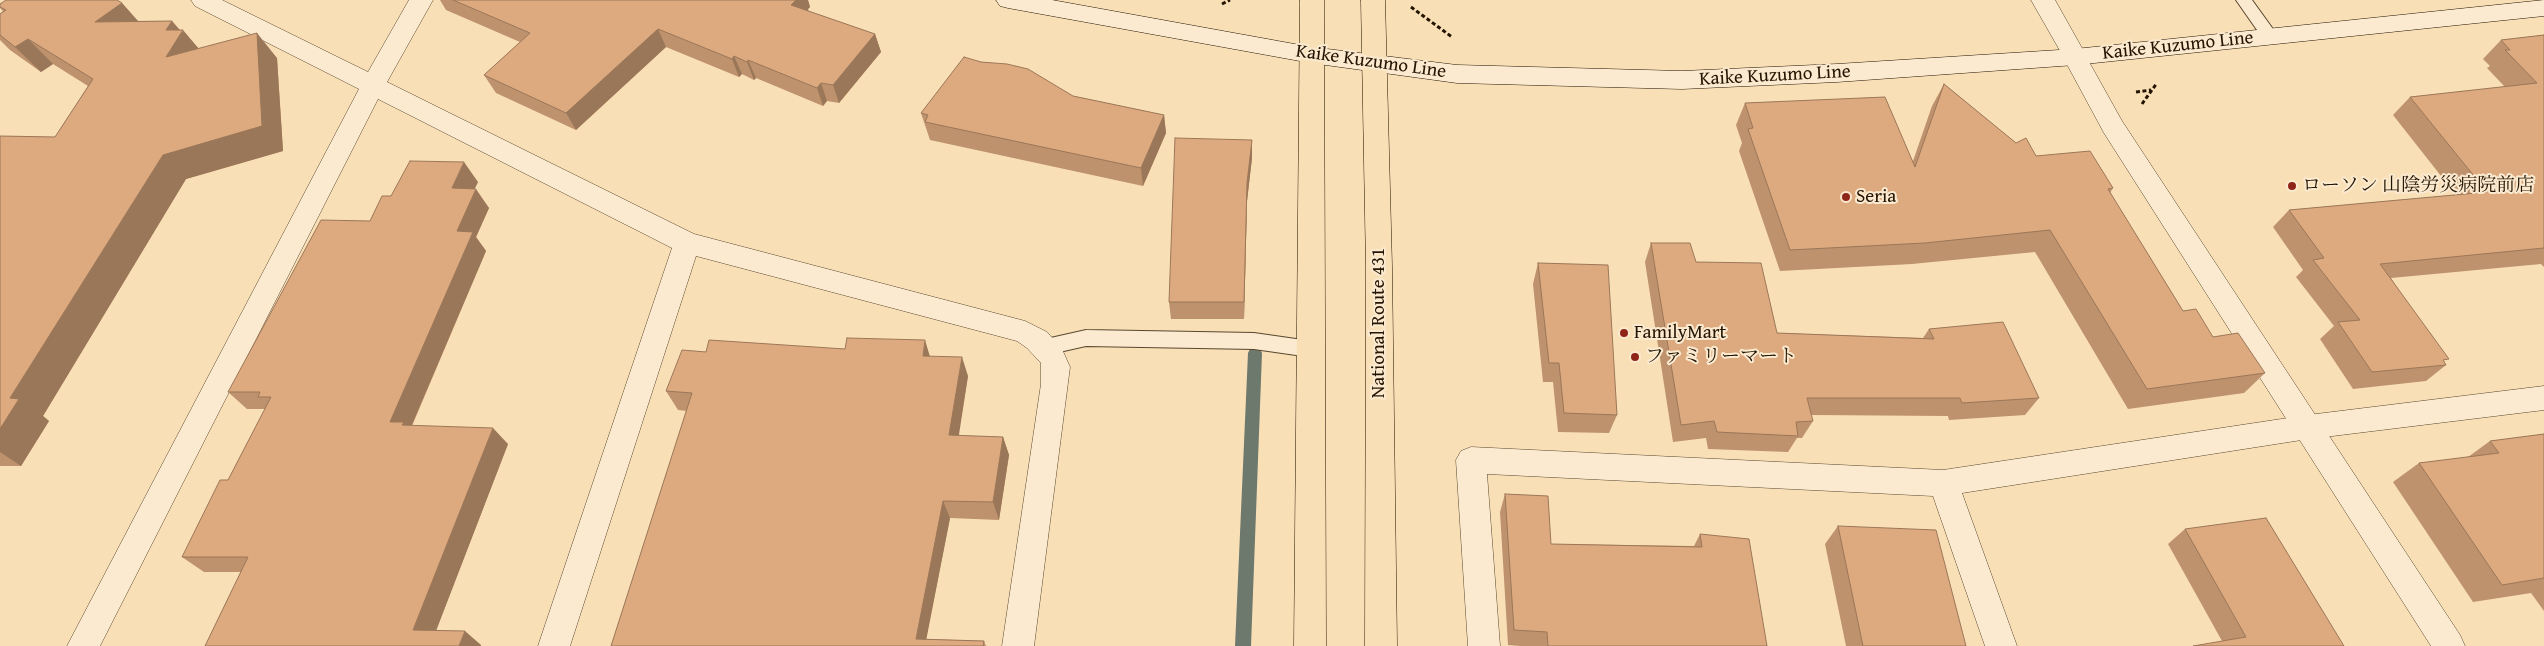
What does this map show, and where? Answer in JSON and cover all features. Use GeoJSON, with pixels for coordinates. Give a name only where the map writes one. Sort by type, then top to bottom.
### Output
{"type":"FeatureCollection","features":[{"type":"Feature","properties":{"kind":"highway"},"geometry":{"type":"LineString","coordinates":[[1310,646],[1312,0]]}},
{"type":"Feature","properties":{"kind":"highway","name":"National Route 431"},"geometry":{"type":"LineString","coordinates":[[1373,0],[1379,268],[1381,646]]}},
{"type":"Feature","properties":{"kind":"street"},"geometry":{"type":"LineString","coordinates":[[203,0],[687,243],[1025,332],[1046,347],[1056,367],[1055,384],[1018,646]]}},
{"type":"Feature","properties":{"kind":"street"},"geometry":{"type":"LineString","coordinates":[[83,646],[373,85],[421,0]]}},
{"type":"Feature","properties":{"kind":"street","name":"Kaike Kuzumo Line"},"geometry":{"type":"LineString","coordinates":[[1008,0],[1311,54],[1457,74],[1682,80],[1837,74],[2075,57],[2544,8]]}},
{"type":"Feature","properties":{"kind":"street"},"geometry":{"type":"LineString","coordinates":[[2043,0],[2113,127],[2449,646]]}},
{"type":"Feature","properties":{"kind":"street"},"geometry":{"type":"LineString","coordinates":[[554,646],[687,243]]}},
{"type":"Feature","properties":{"kind":"street"},"geometry":{"type":"LineString","coordinates":[[1484,646],[1470,460],[1943,483],[2308,427],[2544,398]]}},
{"type":"Feature","properties":{"kind":"street"},"geometry":{"type":"LineString","coordinates":[[1943,483],[2000,646]]}},
{"type":"Feature","properties":{"kind":"lane"},"geometry":{"type":"LineString","coordinates":[[2244,0],[2270,36]]}},
{"type":"Feature","properties":{"kind":"lane"},"geometry":{"type":"LineString","coordinates":[[1046,347],[1086,338],[1254,341],[1310,349]]}},
{"type":"Feature","properties":{"kind":"path"},"geometry":{"type":"LineString","coordinates":[[2140,111],[2148,94],[2160,81]]}},
{"type":"Feature","properties":{"kind":"building"},"geometry":{"type":"Polygon","coordinates":[[[6,0],[117,0],[122,3],[95,22],[172,21],[166,30],[183,30],[166,57],[257,33],[262,126],[163,155],[10,398],[19,399],[0,429],[0,136],[55,137],[93,79],[28,39],[15,47],[0,35],[0,14],[6,10],[0,7],[0,4],[6,0]]]}},
{"type":"Feature","properties":{"kind":"building"},"geometry":{"type":"Polygon","coordinates":[[[453,0],[796,0],[791,5],[875,34],[833,85],[821,83],[817,88],[748,60],[747,62],[734,56],[732,59],[658,29],[566,113],[484,75],[530,33],[453,0]]]}},
{"type":"Feature","properties":{"kind":"building"},"geometry":{"type":"Polygon","coordinates":[[[2544,35],[2544,248],[2380,264],[2449,359],[2443,360],[2446,365],[2372,372],[2338,322],[2360,320],[2313,260],[2324,258],[2289,210],[2487,192],[2410,97],[2537,83],[2505,50],[2510,50],[2501,40],[2544,35]]]}},
{"type":"Feature","properties":{"kind":"building"},"geometry":{"type":"Polygon","coordinates":[[[964,57],[981,62],[1007,64],[1028,69],[1073,96],[1164,115],[1141,168],[925,122],[928,115],[921,113],[964,57]]]}},
{"type":"Feature","properties":{"kind":"building"},"geometry":{"type":"Polygon","coordinates":[[[1944,84],[2016,143],[2026,138],[2036,156],[2090,151],[2113,188],[2108,189],[2183,311],[2196,309],[2213,337],[2238,333],[2265,373],[2147,389],[2050,230],[1925,243],[1790,250],[1748,129],[1753,128],[1745,103],[1885,97],[1915,167],[1944,84]]]}},
{"type":"Feature","properties":{"kind":"building"},"geometry":{"type":"Polygon","coordinates":[[[1175,138],[1252,140],[1247,183],[1244,302],[1169,302],[1175,138]]]}},
{"type":"Feature","properties":{"kind":"building"},"geometry":{"type":"Polygon","coordinates":[[[410,161],[464,162],[452,188],[476,189],[457,231],[473,232],[390,422],[404,422],[402,425],[493,428],[413,630],[465,631],[459,646],[205,646],[248,557],[182,557],[220,480],[228,480],[271,397],[258,397],[260,392],[228,392],[321,220],[370,221],[382,196],[391,196],[410,161]]]}},
{"type":"Feature","properties":{"kind":"building"},"geometry":{"type":"Polygon","coordinates":[[[1651,243],[1690,243],[1696,262],[1761,263],[1777,333],[1934,339],[1929,329],[2003,322],[2039,398],[1962,403],[1960,398],[1807,398],[1813,421],[1796,422],[1798,436],[1717,432],[1714,421],[1681,425],[1651,243]]]}},
{"type":"Feature","properties":{"kind":"building"},"geometry":{"type":"Polygon","coordinates":[[[1538,263],[1608,265],[1617,415],[1564,413],[1559,363],[1549,363],[1538,263]]]}},
{"type":"Feature","properties":{"kind":"building"},"geometry":{"type":"Polygon","coordinates":[[[847,338],[925,340],[923,356],[962,357],[949,435],[1003,437],[993,502],[943,501],[916,639],[984,641],[983,646],[611,646],[692,393],[666,391],[682,350],[706,352],[709,340],[845,349],[847,338]]]}},
{"type":"Feature","properties":{"kind":"building"},"geometry":{"type":"Polygon","coordinates":[[[2544,434],[2544,578],[2502,585],[2419,463],[2499,453],[2490,441],[2544,434]]]}},
{"type":"Feature","properties":{"kind":"building"},"geometry":{"type":"Polygon","coordinates":[[[1505,494],[1548,496],[1551,544],[1702,547],[1700,534],[1749,539],[1767,646],[1548,646],[1547,632],[1514,630],[1505,494]]]}},
{"type":"Feature","properties":{"kind":"building"},"geometry":{"type":"Polygon","coordinates":[[[2266,518],[2344,646],[2193,646],[2246,637],[2185,529],[2266,518]]]}},
{"type":"Feature","properties":{"kind":"building"},"geometry":{"type":"Polygon","coordinates":[[[1838,526],[1936,530],[1966,646],[1863,646],[1838,526]]]}},
{"type":"Feature","properties":{"kind":"waterway"},"geometry":{"type":"LineString","coordinates":[[1243,646],[1255,353]]}},
{"type":"Feature","properties":{"kind":"place","name":"ローソン 山陰労災病院前店"},"geometry":{"type":"Point","coordinates":[2292,186]}},
{"type":"Feature","properties":{"kind":"place","name":"Seria"},"geometry":{"type":"Point","coordinates":[1846,197]}},
{"type":"Feature","properties":{"kind":"place","name":"FamilyMart"},"geometry":{"type":"Point","coordinates":[1624,333]}},
{"type":"Feature","properties":{"kind":"place","name":"ファミリーマート"},"geometry":{"type":"Point","coordinates":[1635,357]}}]}
